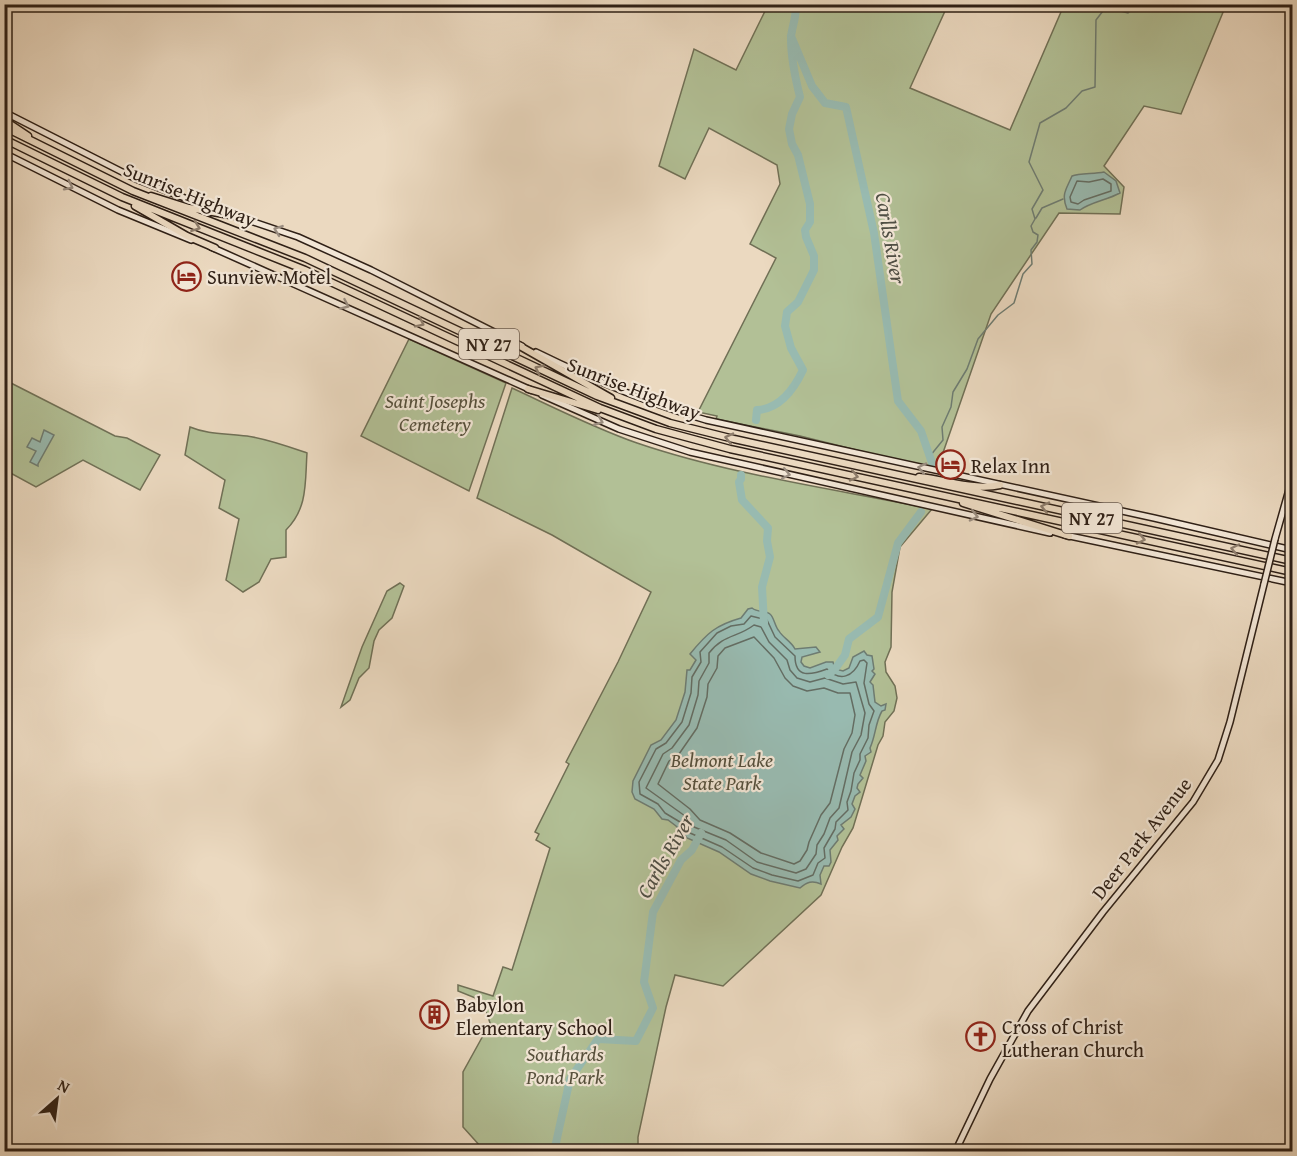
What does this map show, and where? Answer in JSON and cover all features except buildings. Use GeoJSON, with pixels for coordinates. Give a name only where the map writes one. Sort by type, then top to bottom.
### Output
{"type":"FeatureCollection","features":[{"type":"Feature","properties":{"kind":"highway"},"geometry":{"type":"LineString","coordinates":[[4,120],[51,151]]}},
{"type":"Feature","properties":{"kind":"highway","name":"Sunrise Highway"},"geometry":{"type":"LineString","coordinates":[[4,128],[133,191],[316,263],[575,386],[631,409],[706,433],[1293,561]]}},
{"type":"Feature","properties":{"kind":"highway","name":"Sunrise Highway"},"geometry":{"type":"LineString","coordinates":[[4,141],[122,197],[315,274],[622,417],[704,442],[1293,572]]}},
{"type":"Feature","properties":{"kind":"highway"},"geometry":{"type":"LineString","coordinates":[[133,191],[189,208],[236,216]]}},
{"type":"Feature","properties":{"kind":"highway"},"geometry":{"type":"LineString","coordinates":[[122,197],[187,236],[215,248]]}},
{"type":"Feature","properties":{"kind":"highway"},"geometry":{"type":"LineString","coordinates":[[518,345],[631,409]]}},
{"type":"Feature","properties":{"kind":"highway"},"geometry":{"type":"LineString","coordinates":[[528,389],[622,417]]}},
{"type":"Feature","properties":{"kind":"highway"},"geometry":{"type":"LineString","coordinates":[[892,474],[992,487],[1000,485]]}},
{"type":"Feature","properties":{"kind":"highway"},"geometry":{"type":"LineString","coordinates":[[940,495],[1069,536]]}},
{"type":"Feature","properties":{"kind":"main road","name":"Sunrise Highway"},"geometry":{"type":"LineString","coordinates":[[4,112],[136,179],[190,201],[297,237],[381,274],[518,345],[615,388],[696,417],[1000,485]]}},
{"type":"Feature","properties":{"kind":"main road","name":"Sunrise Highway"},"geometry":{"type":"LineString","coordinates":[[4,153],[127,214],[173,234],[215,248],[608,425],[696,453],[1293,583]]}},
{"type":"Feature","properties":{"kind":"main road","name":"Deer Park Avenue"},"geometry":{"type":"LineString","coordinates":[[955,1152],[990,1079],[1028,1011],[1139,866],[1193,802],[1218,760],[1230,722],[1275,539],[1293,479]]}},
{"type":"Feature","properties":{"kind":"main road"},"geometry":{"type":"LineString","coordinates":[[1000,485],[1293,550]]}},
{"type":"Feature","properties":{"kind":"green space"},"geometry":{"type":"Polygon","coordinates":[[[768,5],[941,5],[945,11],[910,88],[1010,130],[1064,5],[1226,5],[1181,114],[1144,106],[1104,166],[1124,187],[1120,214],[1059,213],[991,314],[937,470],[800,436],[716,419],[717,416],[698,412],[776,258],[750,244],[780,184],[777,165],[709,128],[685,179],[659,166],[694,49],[736,70],[768,5]]]}},
{"type":"Feature","properties":{"kind":"green space","name":"Saint Josephs Cemetery"},"geometry":{"type":"Polygon","coordinates":[[[409,339],[506,383],[469,491],[361,436],[409,339]]]}},
{"type":"Feature","properties":{"kind":"green space"},"geometry":{"type":"Polygon","coordinates":[[[5,380],[115,436],[127,438],[160,455],[140,490],[83,460],[36,487],[5,470],[5,380]]]}},
{"type":"Feature","properties":{"kind":"green space","name":"Southards Pond Park"},"geometry":{"type":"Polygon","coordinates":[[[512,388],[605,431],[673,454],[746,473],[932,509],[900,547],[892,592],[891,647],[885,662],[886,672],[895,686],[897,698],[894,711],[885,722],[883,736],[878,745],[853,828],[821,895],[723,986],[675,975],[638,1137],[638,1151],[480,1151],[481,1147],[463,1127],[463,1072],[490,1023],[483,1001],[458,991],[458,985],[493,996],[503,967],[512,970],[550,848],[536,840],[539,834],[535,832],[569,764],[566,762],[651,592],[552,535],[477,498],[512,388]]]}},
{"type":"Feature","properties":{"kind":"green space"},"geometry":{"type":"Polygon","coordinates":[[[190,427],[211,433],[262,439],[307,453],[302,504],[286,530],[286,557],[271,559],[259,582],[243,592],[226,580],[239,519],[219,508],[225,480],[185,455],[190,427]]]}},
{"type":"Feature","properties":{"kind":"green space"},"geometry":{"type":"Polygon","coordinates":[[[400,583],[404,586],[392,618],[379,630],[374,641],[369,668],[359,678],[350,700],[341,707],[362,647],[387,591],[400,583]]]}},
{"type":"Feature","properties":{"kind":"water"},"geometry":{"type":"Polygon","coordinates":[[[1104,172],[1116,181],[1120,193],[1080,210],[1067,209],[1064,196],[1072,176],[1104,172]]]}},
{"type":"Feature","properties":{"kind":"water"},"geometry":{"type":"Polygon","coordinates":[[[44,430],[54,435],[38,466],[30,462],[36,451],[27,447],[32,438],[40,442],[44,430]]]}},
{"type":"Feature","properties":{"kind":"water"},"geometry":{"type":"Polygon","coordinates":[[[752,608],[770,614],[783,636],[795,649],[816,647],[820,652],[802,657],[801,662],[804,666],[810,668],[833,662],[835,669],[843,671],[849,668],[853,657],[864,651],[867,655],[872,656],[874,669],[872,671],[875,674],[870,682],[873,685],[875,702],[881,706],[886,704],[878,720],[870,748],[871,752],[865,756],[866,761],[860,775],[863,778],[857,788],[860,792],[855,796],[852,804],[855,809],[851,817],[841,825],[844,829],[837,836],[838,840],[830,850],[831,862],[829,866],[824,866],[820,875],[821,884],[810,882],[800,888],[751,874],[719,852],[687,838],[676,826],[662,819],[654,809],[635,799],[632,792],[633,781],[651,745],[661,740],[676,720],[685,692],[687,670],[690,670],[696,660],[690,654],[712,631],[741,618],[748,609],[752,608]]]}},
{"type":"Feature","properties":{"kind":"waterway","name":"Carlls River"},"geometry":{"type":"LineString","coordinates":[[756,420],[757,410],[772,406],[785,397],[803,370],[791,348],[785,326],[787,312],[798,302],[814,270],[814,256],[805,230],[810,222],[810,204],[789,129],[792,114],[800,97],[791,46],[796,13],[795,4]]}},
{"type":"Feature","properties":{"kind":"waterway"},"geometry":{"type":"LineString","coordinates":[[930,456],[943,440],[942,427],[951,407],[953,392],[967,369],[978,339],[998,315],[1014,303],[1023,274],[1032,264],[1031,250],[1037,242],[1038,235],[1033,232],[1031,226],[1035,219],[1032,209],[1043,190],[1029,162],[1040,123],[1066,108],[1082,91],[1095,87],[1096,20],[1106,7],[1128,13],[1136,4]]}},
{"type":"Feature","properties":{"kind":"waterway","name":"Carlls River"},"geometry":{"type":"LineString","coordinates":[[791,36],[812,86],[825,103],[846,107],[874,233],[898,401],[921,431],[932,463]]}},
{"type":"Feature","properties":{"kind":"waterway"},"geometry":{"type":"LineString","coordinates":[[1036,218],[1042,208],[1063,199]]}},
{"type":"Feature","properties":{"kind":"waterway","name":"Carlls River"},"geometry":{"type":"LineString","coordinates":[[741,475],[739,482],[742,500],[768,528],[767,541],[770,557],[762,587],[764,623]]}},
{"type":"Feature","properties":{"kind":"waterway"},"geometry":{"type":"LineString","coordinates":[[828,675],[845,655],[849,639],[878,617],[898,543],[921,512]]}},
{"type":"Feature","properties":{"kind":"waterway","name":"Carlls River"},"geometry":{"type":"LineString","coordinates":[[554,1152],[570,1079],[598,1039],[636,1041],[653,1008],[644,982],[653,912],[681,860],[692,850],[701,833]]}},
{"type":"Feature","properties":{"kind":"place","name":"Sunview Motel"},"geometry":{"type":"Point","coordinates":[186,276]}},
{"type":"Feature","properties":{"kind":"place","name":"Relax Inn"},"geometry":{"type":"Point","coordinates":[950,465]}},
{"type":"Feature","properties":{"kind":"place","name":"Babylon Elementary School"},"geometry":{"type":"Point","coordinates":[435,1015]}},
{"type":"Feature","properties":{"kind":"place","name":"Cross of Christ Lutheran Church"},"geometry":{"type":"Point","coordinates":[981,1037]}},
{"type":"Feature","properties":{"kind":"park label","name":"Belmont Lake State Park"},"geometry":{"type":"Point","coordinates":[722,770]}}]}
